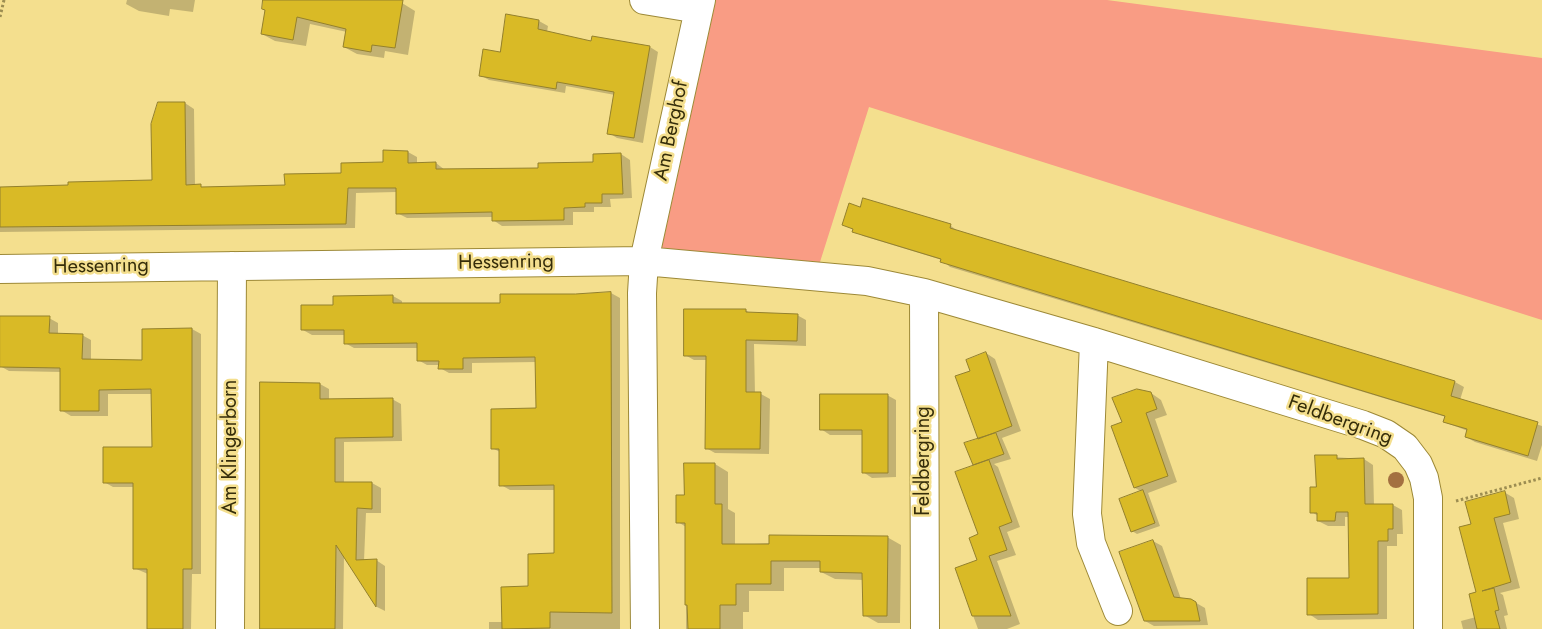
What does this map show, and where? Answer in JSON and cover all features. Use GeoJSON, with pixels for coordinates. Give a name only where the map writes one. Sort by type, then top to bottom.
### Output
{"type":"FeatureCollection","features":[{"type":"Feature","properties":{"kind":"street"},"geometry":{"type":"LineString","coordinates":[[644,0],[700,5]]}},
{"type":"Feature","properties":{"kind":"street","name":"Am Berghof"},"geometry":{"type":"LineString","coordinates":[[644,261],[700,5]]}},
{"type":"Feature","properties":{"kind":"street"},"geometry":{"type":"LineString","coordinates":[[644,261],[642,293],[645,629]]}},
{"type":"Feature","properties":{"kind":"street","name":"Hessenring"},"geometry":{"type":"LineString","coordinates":[[0,269],[644,261]]}},
{"type":"Feature","properties":{"kind":"street","name":"Feldbergring"},"geometry":{"type":"LineString","coordinates":[[644,261],[867,281],[924,293],[1094,342],[1386,434],[1405,447],[1418,464],[1427,489],[1429,508],[1428,629]]}},
{"type":"Feature","properties":{"kind":"street","name":"Am Klingerborn"},"geometry":{"type":"LineString","coordinates":[[230,629],[232,266]]}},
{"type":"Feature","properties":{"kind":"street","name":"Feldbergring"},"geometry":{"type":"LineString","coordinates":[[924,293],[925,629]]}},
{"type":"Feature","properties":{"kind":"street"},"geometry":{"type":"LineString","coordinates":[[1094,342],[1087,514],[1092,543],[1118,611]]}},
{"type":"Feature","properties":{"kind":"path"},"geometry":{"type":"LineString","coordinates":[[0,17],[4,0]]}},
{"type":"Feature","properties":{"kind":"path"},"geometry":{"type":"LineString","coordinates":[[1429,508],[1542,478]]}},
{"type":"Feature","properties":{"kind":"shaded area"},"geometry":{"type":"Polygon","coordinates":[[[716,0],[1107,0],[1542,58],[1542,320],[869,107],[820,262],[661,252],[716,0]]]}},
{"type":"Feature","properties":{"kind":"building"},"geometry":{"type":"Polygon","coordinates":[[[263,0],[403,0],[395,48],[372,45],[371,52],[343,47],[346,29],[297,17],[293,40],[261,34],[265,10],[262,9],[263,0]]]}},
{"type":"Feature","properties":{"kind":"building"},"geometry":{"type":"Polygon","coordinates":[[[506,14],[539,20],[538,29],[591,41],[592,36],[650,46],[634,138],[607,134],[614,92],[557,82],[556,89],[479,76],[483,49],[500,52],[506,14]]]}},
{"type":"Feature","properties":{"kind":"building"},"geometry":{"type":"Polygon","coordinates":[[[158,102],[185,102],[186,185],[201,184],[201,187],[285,185],[284,174],[341,173],[341,163],[383,162],[383,150],[408,151],[408,163],[436,162],[436,169],[538,168],[538,163],[593,162],[593,154],[621,153],[623,194],[602,194],[602,203],[585,203],[585,207],[564,208],[564,220],[492,221],[492,212],[396,214],[396,188],[348,188],[346,224],[0,227],[0,187],[68,185],[68,182],[152,180],[151,124],[158,102]]]}},
{"type":"Feature","properties":{"kind":"building"},"geometry":{"type":"Polygon","coordinates":[[[863,198],[951,224],[950,228],[1455,381],[1451,396],[1538,422],[1528,456],[1465,437],[1467,429],[1443,422],[1445,416],[940,262],[941,259],[852,232],[853,229],[842,225],[849,203],[860,207],[863,198]]]}},
{"type":"Feature","properties":{"kind":"building"},"geometry":{"type":"Polygon","coordinates":[[[611,292],[612,613],[550,612],[550,628],[502,629],[501,587],[528,586],[528,554],[554,553],[554,485],[499,486],[499,449],[491,449],[491,409],[536,408],[535,357],[463,358],[463,369],[438,369],[439,361],[417,361],[417,343],[344,344],[344,330],[301,330],[301,305],[333,305],[333,296],[393,295],[393,303],[500,303],[500,294],[611,292]]]}},
{"type":"Feature","properties":{"kind":"building"},"geometry":{"type":"Polygon","coordinates":[[[684,309],[746,309],[746,312],[798,314],[797,341],[746,340],[746,392],[761,392],[760,449],[705,449],[706,356],[684,356],[684,309]]]}},
{"type":"Feature","properties":{"kind":"building"},"geometry":{"type":"Polygon","coordinates":[[[0,316],[50,316],[49,333],[83,334],[82,359],[142,360],[142,329],[192,328],[192,569],[183,569],[183,629],[147,629],[147,569],[133,569],[133,483],[103,483],[103,447],[152,447],[151,389],[99,390],[99,411],[60,411],[60,368],[0,367],[0,316]]]}},
{"type":"Feature","properties":{"kind":"building"},"geometry":{"type":"Polygon","coordinates":[[[986,352],[1012,426],[978,439],[955,376],[970,371],[966,360],[986,352]]]}},
{"type":"Feature","properties":{"kind":"building"},"geometry":{"type":"Polygon","coordinates":[[[260,382],[320,383],[320,399],[393,398],[393,437],[335,438],[335,482],[372,482],[372,509],[357,508],[356,560],[377,559],[376,607],[336,545],[335,629],[260,629],[260,382]]]}},
{"type":"Feature","properties":{"kind":"building"},"geometry":{"type":"Polygon","coordinates":[[[1137,389],[1151,392],[1157,409],[1146,413],[1168,476],[1134,488],[1111,426],[1122,422],[1112,398],[1137,389]]]}},
{"type":"Feature","properties":{"kind":"building"},"geometry":{"type":"Polygon","coordinates":[[[820,394],[888,394],[888,473],[862,473],[862,430],[820,430],[820,394]]]}},
{"type":"Feature","properties":{"kind":"building"},"geometry":{"type":"Polygon","coordinates":[[[996,433],[1004,454],[973,465],[964,443],[996,433]]]}},
{"type":"Feature","properties":{"kind":"building"},"geometry":{"type":"Polygon","coordinates":[[[1315,455],[1337,455],[1337,459],[1364,458],[1365,504],[1393,504],[1393,529],[1388,529],[1388,541],[1378,541],[1378,614],[1307,615],[1307,578],[1349,578],[1348,512],[1336,512],[1335,521],[1317,521],[1317,513],[1310,513],[1310,487],[1316,487],[1315,455]]]}},
{"type":"Feature","properties":{"kind":"building"},"geometry":{"type":"Polygon","coordinates":[[[989,460],[1012,522],[999,527],[1007,550],[989,556],[1011,616],[972,616],[955,568],[977,560],[969,538],[978,534],[955,472],[989,460]]]}},
{"type":"Feature","properties":{"kind":"building"},"geometry":{"type":"Polygon","coordinates":[[[684,463],[715,463],[715,504],[722,504],[722,544],[769,544],[769,535],[888,536],[887,616],[863,616],[862,573],[820,572],[820,561],[771,561],[771,584],[736,584],[736,605],[720,605],[720,629],[688,629],[687,605],[685,605],[685,523],[676,523],[676,495],[684,495],[684,463]]]}},
{"type":"Feature","properties":{"kind":"building"},"geometry":{"type":"Polygon","coordinates":[[[1143,490],[1155,523],[1131,532],[1119,499],[1143,490]]]}},
{"type":"Feature","properties":{"kind":"building"},"geometry":{"type":"Polygon","coordinates":[[[1505,491],[1510,514],[1494,518],[1511,582],[1482,591],[1494,588],[1499,610],[1495,611],[1500,629],[1477,629],[1469,594],[1476,592],[1459,527],[1471,524],[1465,502],[1505,491]]]}},
{"type":"Feature","properties":{"kind":"building"},"geometry":{"type":"Polygon","coordinates":[[[1153,540],[1174,597],[1191,599],[1196,602],[1200,621],[1144,621],[1119,552],[1153,540]]]}}]}
